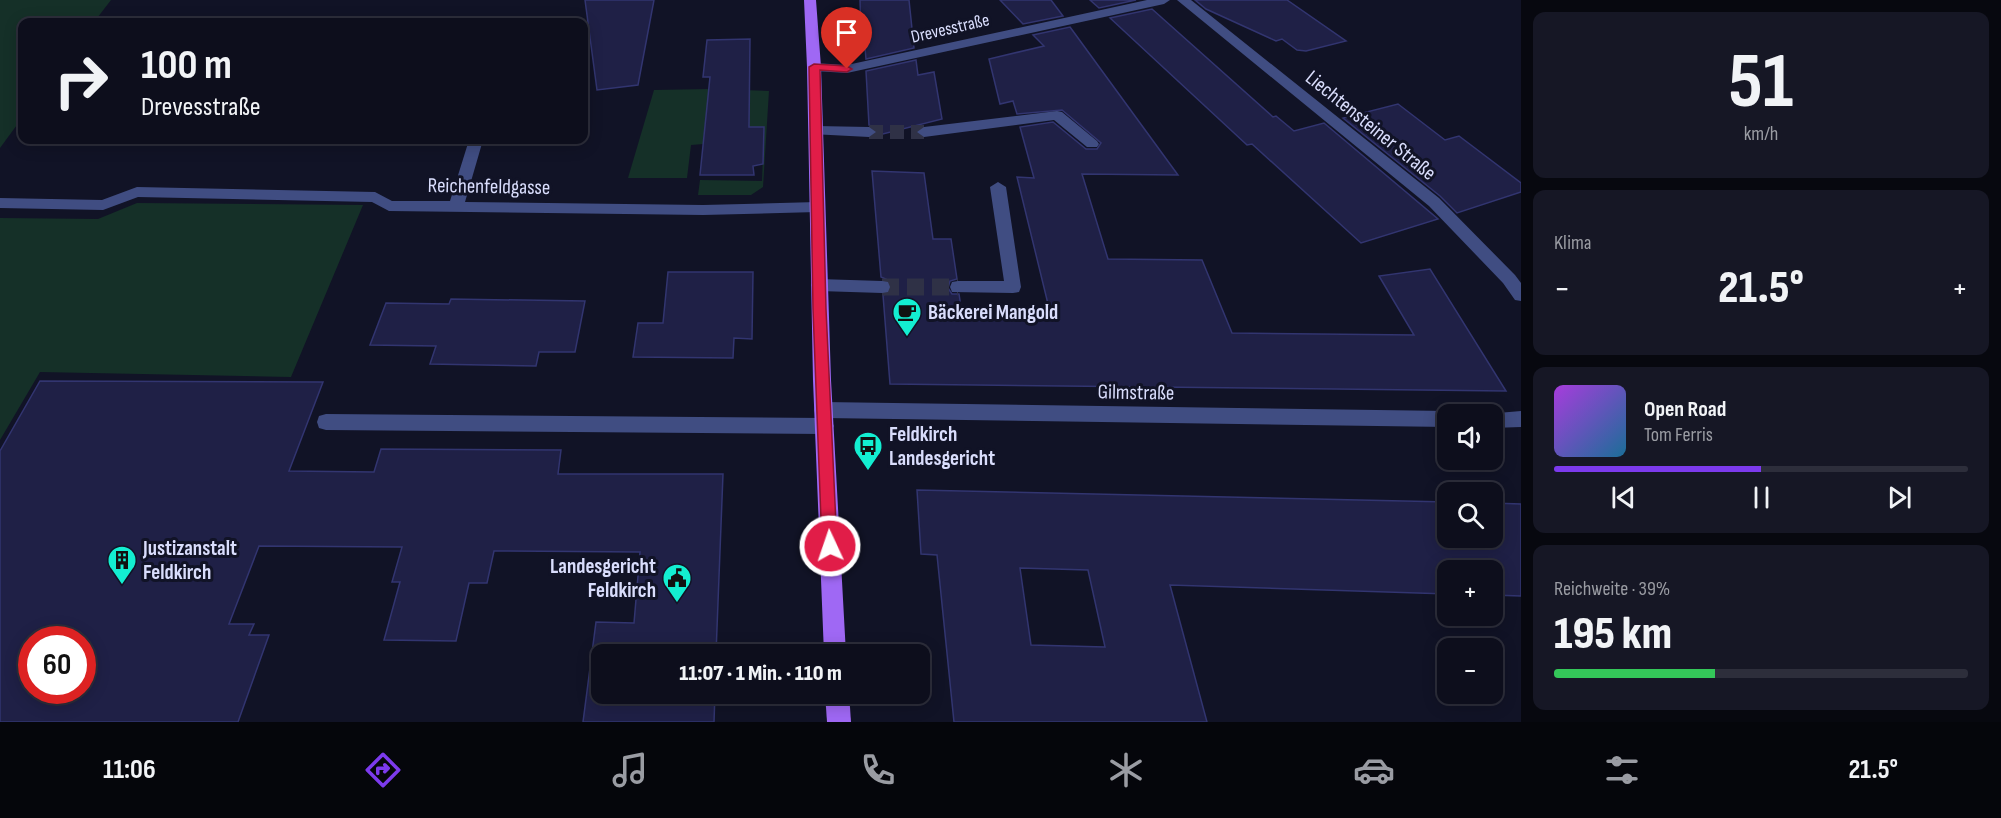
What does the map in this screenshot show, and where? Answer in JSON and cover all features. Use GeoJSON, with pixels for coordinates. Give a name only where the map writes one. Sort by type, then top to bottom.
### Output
{"type":"FeatureCollection","features":[{"type":"Feature","properties":{"kind":"main road"},"geometry":{"type":"LineString","coordinates":[[810,0],[824,418],[835,644]]}},
{"type":"Feature","properties":{"kind":"main road"},"geometry":{"type":"LineString","coordinates":[[838,704],[839,722]]}},
{"type":"Feature","properties":{"kind":"street","name":"Drevesstraße"},"geometry":{"type":"LineString","coordinates":[[814,67],[847,69],[1164,0]]}},
{"type":"Feature","properties":{"kind":"street","name":"Liechtensteiner Straße"},"geometry":{"type":"LineString","coordinates":[[1183,0],[1434,202],[1509,279],[1521,295]]}},
{"type":"Feature","properties":{"kind":"street"},"geometry":{"type":"LineString","coordinates":[[924,132],[1057,115],[1092,144]]}},
{"type":"Feature","properties":{"kind":"street"},"geometry":{"type":"LineString","coordinates":[[816,131],[869,132]]}},
{"type":"Feature","properties":{"kind":"street"},"geometry":{"type":"LineString","coordinates":[[456,207],[475,144]]}},
{"type":"Feature","properties":{"kind":"street"},"geometry":{"type":"LineString","coordinates":[[958,286],[1013,287],[998,188]]}},
{"type":"Feature","properties":{"kind":"street","name":"Reichenfeldgasse"},"geometry":{"type":"LineString","coordinates":[[0,203],[103,205],[137,192],[375,197],[389,206],[703,210],[817,207]]}},
{"type":"Feature","properties":{"kind":"street"},"geometry":{"type":"LineString","coordinates":[[819,285],[882,287]]}},
{"type":"Feature","properties":{"kind":"street","name":"Gilmstraße"},"geometry":{"type":"LineString","coordinates":[[326,422],[824,418],[1437,419]]}},
{"type":"Feature","properties":{"kind":"street"},"geometry":{"type":"LineString","coordinates":[[1503,420],[1521,420]]}},
{"type":"Feature","properties":{"kind":"green space"},"geometry":{"type":"Polygon","coordinates":[[[0,0],[111,0],[97,18],[18,18],[18,123],[0,148],[0,0]]]}},
{"type":"Feature","properties":{"kind":"green space"},"geometry":{"type":"Polygon","coordinates":[[[710,89],[713,91],[706,115],[703,144],[691,145],[687,178],[628,178],[654,90],[710,89]]]}},
{"type":"Feature","properties":{"kind":"green space"},"geometry":{"type":"Polygon","coordinates":[[[742,90],[769,91],[763,187],[751,195],[698,195],[700,180],[762,181],[764,127],[737,127],[742,90]]]}},
{"type":"Feature","properties":{"kind":"green space"},"geometry":{"type":"Polygon","coordinates":[[[137,203],[363,205],[291,377],[40,372],[0,440],[0,218],[98,219],[137,203]]]}},
{"type":"Feature","properties":{"kind":"building"},"geometry":{"type":"Polygon","coordinates":[[[585,0],[654,0],[638,85],[597,90],[585,0]]]}},
{"type":"Feature","properties":{"kind":"building"},"geometry":{"type":"Polygon","coordinates":[[[860,0],[909,0],[914,48],[866,59],[864,36],[861,36],[860,0]]]}},
{"type":"Feature","properties":{"kind":"building"},"geometry":{"type":"Polygon","coordinates":[[[1000,0],[1051,0],[1063,16],[1023,24],[1000,0]]]}},
{"type":"Feature","properties":{"kind":"building"},"geometry":{"type":"Polygon","coordinates":[[[1090,0],[1136,0],[1099,8],[1090,0]]]}},
{"type":"Feature","properties":{"kind":"building"},"geometry":{"type":"Polygon","coordinates":[[[1195,0],[1287,0],[1346,41],[1306,51],[1297,50],[1282,39],[1276,41],[1206,9],[1195,0]]]}},
{"type":"Feature","properties":{"kind":"building"},"geometry":{"type":"Polygon","coordinates":[[[1152,9],[1273,117],[1276,116],[1294,131],[1324,123],[1438,219],[1361,243],[1252,144],[1247,145],[1110,18],[1152,9]]]}},
{"type":"Feature","properties":{"kind":"building"},"geometry":{"type":"Polygon","coordinates":[[[1070,27],[1178,175],[1082,174],[1108,259],[1202,260],[1232,333],[1414,335],[1379,276],[1430,269],[1506,391],[890,384],[883,295],[890,293],[892,286],[888,280],[881,277],[872,171],[924,173],[933,239],[951,239],[957,279],[950,281],[948,288],[952,294],[959,294],[961,307],[1049,308],[1017,177],[1034,178],[1020,127],[1053,122],[1086,149],[1097,149],[1101,143],[1062,110],[1017,114],[1013,101],[1000,104],[989,59],[1044,46],[1033,35],[1070,27]]]}},
{"type":"Feature","properties":{"kind":"building"},"geometry":{"type":"Polygon","coordinates":[[[750,39],[749,127],[764,127],[763,164],[753,166],[754,175],[700,175],[710,77],[703,77],[707,40],[750,39]]]}},
{"type":"Feature","properties":{"kind":"building"},"geometry":{"type":"Polygon","coordinates":[[[916,60],[918,75],[934,72],[942,119],[875,136],[877,130],[869,125],[866,71],[916,60]]]}},
{"type":"Feature","properties":{"kind":"building"},"geometry":{"type":"Polygon","coordinates":[[[1398,104],[1445,140],[1459,136],[1521,183],[1521,192],[1457,213],[1440,196],[1343,118],[1398,104]]]}},
{"type":"Feature","properties":{"kind":"building"},"geometry":{"type":"Polygon","coordinates":[[[668,272],[753,272],[752,339],[734,338],[733,358],[633,357],[638,323],[663,323],[668,272]]]}},
{"type":"Feature","properties":{"kind":"building"},"geometry":{"type":"Polygon","coordinates":[[[451,299],[585,301],[575,352],[539,352],[536,366],[430,364],[436,346],[370,345],[386,303],[449,304],[451,299]]]}},
{"type":"Feature","properties":{"kind":"building"},"geometry":{"type":"Polygon","coordinates":[[[40,381],[323,382],[289,471],[374,472],[381,449],[561,450],[558,474],[723,474],[716,644],[593,644],[596,622],[634,623],[640,552],[494,551],[487,583],[469,583],[456,641],[384,640],[400,582],[392,582],[402,547],[259,546],[229,624],[254,624],[249,635],[269,635],[238,722],[0,722],[0,451],[40,381]]]}},
{"type":"Feature","properties":{"kind":"building"},"geometry":{"type":"Polygon","coordinates":[[[917,490],[1437,502],[1437,548],[1503,548],[1503,503],[1521,504],[1521,596],[1503,595],[1503,560],[1437,560],[1437,594],[1170,585],[1207,722],[954,722],[937,555],[921,554],[917,490]],[[1020,568],[1031,645],[1105,647],[1088,570],[1020,568]]]}},
{"type":"Feature","properties":{"kind":"building"},"geometry":{"type":"Polygon","coordinates":[[[591,660],[591,704],[715,704],[714,722],[583,722],[591,660]]]}},
{"type":"Feature","properties":{"kind":"tunnel"},"geometry":{"type":"LineString","coordinates":[[869,132],[924,132]]}},
{"type":"Feature","properties":{"kind":"tunnel"},"geometry":{"type":"LineString","coordinates":[[882,287],[958,287]]}},
{"type":"Feature","properties":{"kind":"place","name":"Bäckerei Mangold"},"geometry":{"type":"Point","coordinates":[907,338]}},
{"type":"Feature","properties":{"kind":"place","name":"Feldkirch Landesgericht"},"geometry":{"type":"Point","coordinates":[868,472]}},
{"type":"Feature","properties":{"kind":"place","name":"Justizanstalt Feldkirch"},"geometry":{"type":"Point","coordinates":[122,586]}},
{"type":"Feature","properties":{"kind":"place","name":"Landesgericht Feldkirch"},"geometry":{"type":"Point","coordinates":[677,604]}},
{"type":"Feature","properties":{"kind":"route"},"geometry":{"type":"LineString","coordinates":[[830,546],[822,380],[814,67],[847,69]]}}]}
